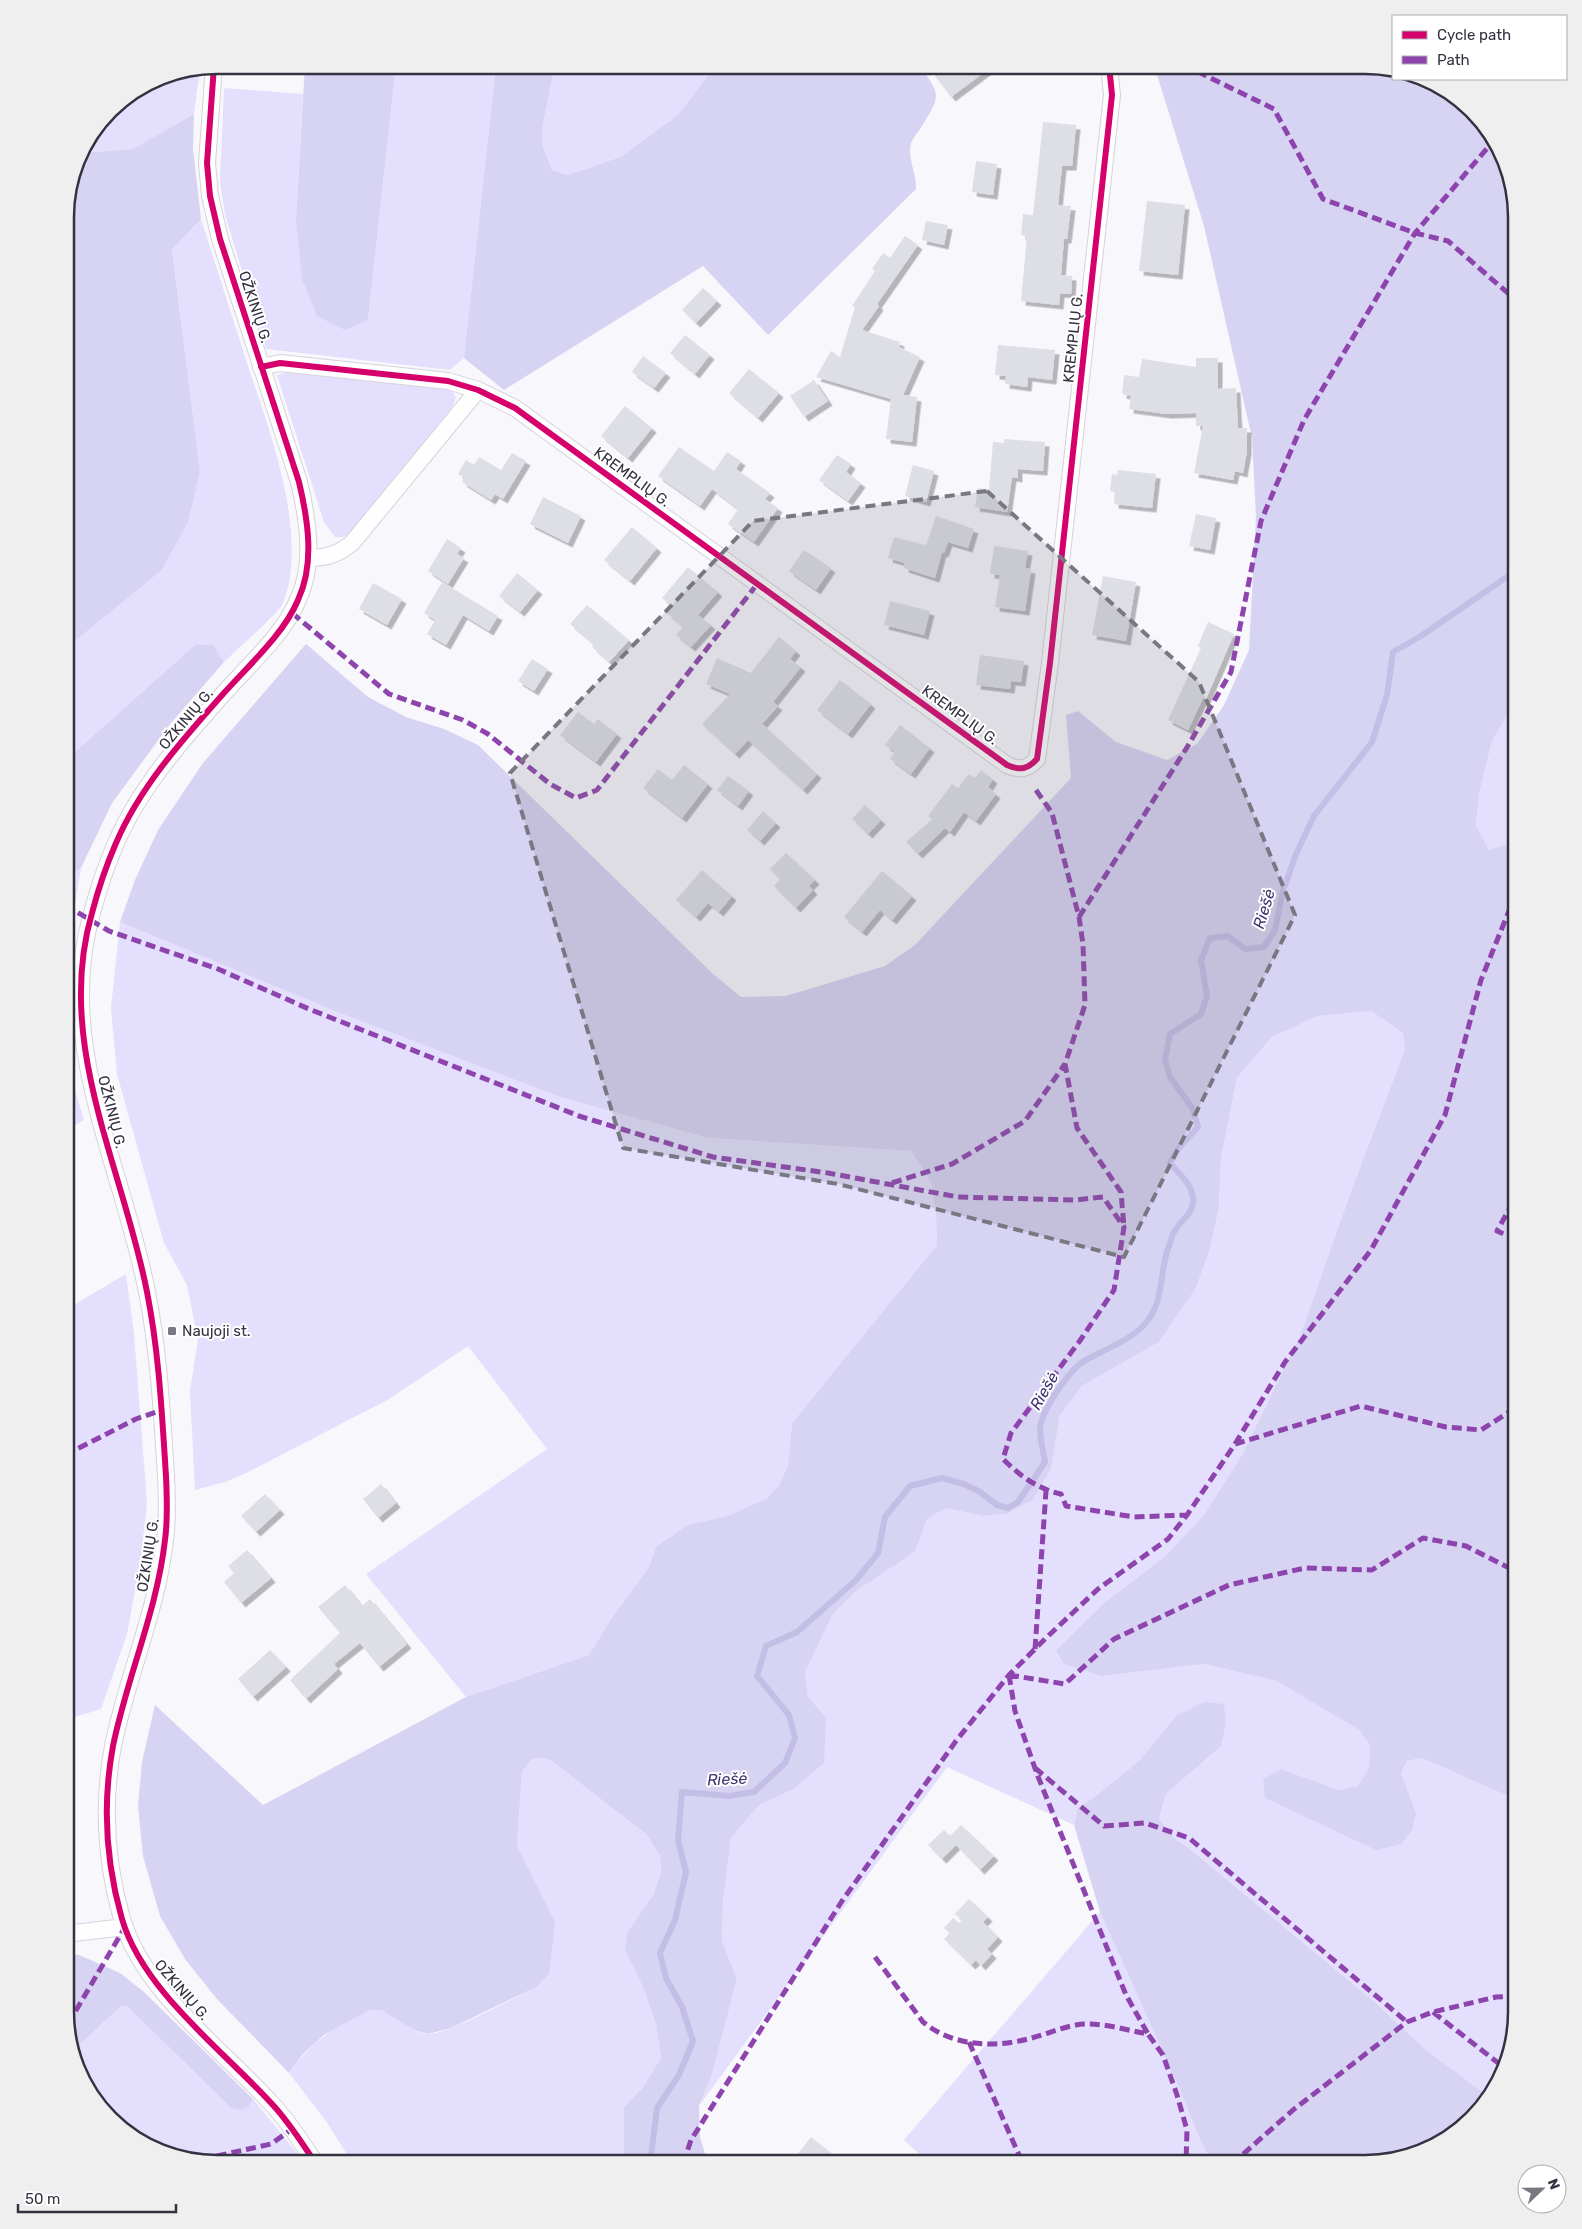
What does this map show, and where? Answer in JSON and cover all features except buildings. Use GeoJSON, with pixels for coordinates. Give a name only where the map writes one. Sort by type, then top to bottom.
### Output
{"type":"FeatureCollection","features":[{"type":"Feature","properties":{"kind":"street","name":"OŽKINIŲ G."},"geometry":{"type":"LineString","coordinates":[[213,74],[207,162],[210,196],[220,239],[299,482],[306,511],[308,558],[301,596],[292,613],[183,740],[141,798],[117,841],[90,918],[84,947],[81,1017],[85,1054],[100,1121],[147,1290],[162,1410],[168,1516],[157,1586],[112,1750],[108,1784],[107,1850],[113,1886],[124,1927],[138,1958],[158,1987],[274,2106],[309,2155]]}},
{"type":"Feature","properties":{"kind":"street","name":"KREMPLIŲ G."},"geometry":{"type":"LineString","coordinates":[[261,367],[280,363],[448,381],[478,390],[515,408],[1007,765],[1016,769],[1030,767],[1037,759],[1052,654],[1112,94],[1110,74]]}},
{"type":"Feature","properties":{"kind":"street"},"geometry":{"type":"LineString","coordinates":[[308,558],[331,556],[342,551],[352,543],[369,526],[478,390]]}},
{"type":"Feature","properties":{"kind":"street"},"geometry":{"type":"LineString","coordinates":[[74,1933],[124,1927]]}},
{"type":"Feature","properties":{"kind":"highlighted area"},"geometry":{"type":"Polygon","coordinates":[[[987,491],[1199,682],[1295,915],[1124,1257],[838,1184],[623,1148],[510,773],[753,521],[987,491]]]}},
{"type":"Feature","properties":{"kind":"shaded area"},"geometry":{"type":"Polygon","coordinates":[[[304,74],[395,74],[368,320],[345,330],[317,316],[302,279],[296,219],[304,74]]]}},
{"type":"Feature","properties":{"kind":"shaded area"},"geometry":{"type":"Polygon","coordinates":[[[395,74],[495,74],[464,358],[450,370],[266,349],[225,215],[220,181],[224,88],[303,94],[296,219],[368,320],[395,74]]]}},
{"type":"Feature","properties":{"kind":"shaded area"},"geometry":{"type":"Polygon","coordinates":[[[495,74],[553,74],[542,129],[542,144],[552,170],[568,175],[620,157],[678,115],[709,74],[925,74],[935,89],[936,95],[933,108],[911,143],[910,154],[916,189],[768,335],[703,266],[504,390],[464,358],[495,74]]]}},
{"type":"Feature","properties":{"kind":"shaded area"},"geometry":{"type":"Polygon","coordinates":[[[553,74],[709,74],[678,115],[620,157],[568,175],[552,170],[542,144],[542,129],[553,74]]]}},
{"type":"Feature","properties":{"kind":"shaded area"},"geometry":{"type":"Polygon","coordinates":[[[1157,74],[1374,74],[1392,77],[1392,80],[1411,81],[1437,93],[1452,103],[1479,130],[1497,162],[1507,198],[1508,714],[1492,741],[1479,794],[1476,825],[1489,850],[1508,842],[1508,1796],[1422,1758],[1407,1761],[1401,1773],[1416,1813],[1412,1830],[1401,1844],[1376,1850],[1265,1798],[1263,1779],[1281,1769],[1339,1790],[1358,1786],[1369,1767],[1370,1745],[1359,1730],[1277,1681],[1204,1664],[1102,1676],[1064,1664],[1056,1650],[1104,1603],[1164,1557],[1204,1515],[1243,1453],[1300,1336],[1350,1194],[1405,1049],[1403,1033],[1371,1011],[1318,1016],[1272,1037],[1237,1078],[1221,1159],[1219,1208],[1210,1249],[1196,1288],[1159,1342],[1082,1386],[1060,1415],[1051,1469],[1033,1500],[1006,1514],[983,1516],[946,1508],[927,1519],[915,1552],[855,1592],[833,1614],[805,1672],[808,1697],[826,1717],[824,1763],[792,1790],[759,1805],[731,1838],[723,1901],[722,1941],[737,1979],[712,2074],[699,2106],[700,2137],[705,2155],[624,2155],[624,2107],[643,2087],[661,2058],[656,2024],[644,1989],[625,1949],[628,1931],[653,1895],[661,1873],[660,1856],[646,1834],[549,1759],[533,1758],[522,1771],[517,1845],[555,1922],[549,1974],[536,1987],[451,2028],[428,2034],[414,2030],[381,2010],[369,2010],[324,2035],[303,2054],[289,2073],[217,1999],[185,1959],[160,1916],[143,1856],[138,1806],[142,1762],[155,1705],[263,1805],[466,1697],[589,1655],[611,1619],[649,1567],[656,1547],[687,1525],[727,1516],[766,1499],[779,1485],[788,1466],[792,1423],[937,1245],[936,1213],[931,1182],[911,1151],[708,1138],[560,1097],[337,1012],[120,922],[135,880],[158,830],[203,763],[306,644],[368,697],[406,717],[444,729],[478,745],[713,974],[741,997],[786,996],[885,966],[915,945],[1071,778],[1066,715],[1078,711],[1116,742],[1167,760],[1197,744],[1224,705],[1249,650],[1256,518],[1252,438],[1204,226],[1157,74]]]}},
{"type":"Feature","properties":{"kind":"shaded area"},"geometry":{"type":"Polygon","coordinates":[[[199,75],[194,114],[133,149],[91,152],[93,145],[109,123],[123,109],[145,93],[180,79],[199,75]]]}},
{"type":"Feature","properties":{"kind":"shaded area"},"geometry":{"type":"Polygon","coordinates":[[[194,114],[193,149],[201,219],[172,249],[200,471],[188,522],[161,571],[74,642],[75,198],[79,180],[90,151],[133,149],[194,114]]]}},
{"type":"Feature","properties":{"kind":"shaded area"},"geometry":{"type":"Polygon","coordinates":[[[201,219],[265,417],[283,481],[292,545],[290,575],[280,608],[224,662],[213,645],[196,644],[74,753],[74,642],[161,571],[200,471],[172,248],[201,219]]]}},
{"type":"Feature","properties":{"kind":"shaded area"},"geometry":{"type":"Polygon","coordinates":[[[290,371],[451,389],[456,398],[452,407],[355,530],[343,537],[335,537],[324,522],[277,375],[290,371]]]}},
{"type":"Feature","properties":{"kind":"shaded area"},"geometry":{"type":"Polygon","coordinates":[[[196,644],[213,645],[224,662],[171,723],[112,803],[81,868],[74,872],[74,753],[196,644]]]}},
{"type":"Feature","properties":{"kind":"shaded area"},"geometry":{"type":"Polygon","coordinates":[[[1508,714],[1508,842],[1489,850],[1476,825],[1479,794],[1492,741],[1508,714]]]}},
{"type":"Feature","properties":{"kind":"shaded area"},"geometry":{"type":"Polygon","coordinates":[[[81,868],[74,910],[74,871],[81,868]]]}},
{"type":"Feature","properties":{"kind":"shaded area"},"geometry":{"type":"Polygon","coordinates":[[[120,922],[337,1012],[560,1097],[708,1138],[911,1151],[931,1182],[936,1213],[937,1245],[792,1423],[788,1466],[779,1485],[766,1499],[727,1516],[687,1525],[656,1547],[649,1567],[611,1619],[589,1655],[466,1697],[366,1574],[547,1449],[468,1346],[389,1399],[248,1472],[225,1482],[195,1490],[190,1391],[198,1340],[187,1285],[164,1243],[117,1074],[111,1008],[120,922]]]}},
{"type":"Feature","properties":{"kind":"shaded area"},"geometry":{"type":"Polygon","coordinates":[[[1371,1011],[1403,1033],[1405,1049],[1350,1194],[1300,1336],[1243,1453],[1204,1515],[1164,1557],[1104,1603],[1056,1650],[1102,1676],[1204,1664],[1278,1681],[1359,1730],[1370,1745],[1369,1767],[1358,1786],[1339,1790],[1281,1769],[1263,1779],[1416,1813],[1401,1773],[1407,1761],[1422,1758],[1508,1796],[1507,2031],[1497,2067],[1489,2084],[1483,2093],[1425,2049],[1377,2004],[1190,1849],[1174,1838],[1159,1819],[1166,1794],[1221,1746],[1176,1716],[1139,1761],[1092,1799],[1078,1807],[1074,1825],[947,1767],[699,2106],[712,2074],[737,1979],[722,1941],[723,1901],[731,1838],[759,1805],[792,1790],[826,1717],[808,1697],[805,1672],[833,1614],[855,1592],[915,1552],[927,1519],[946,1508],[983,1516],[1006,1514],[1033,1500],[1051,1469],[1060,1414],[1082,1386],[1159,1342],[1196,1288],[1210,1249],[1219,1208],[1221,1159],[1237,1078],[1272,1037],[1318,1016],[1371,1011]]]}},
{"type":"Feature","properties":{"kind":"shaded area"},"geometry":{"type":"Polygon","coordinates":[[[74,1082],[76,1094],[84,1120],[74,1126],[74,1082]]]}},
{"type":"Feature","properties":{"kind":"shaded area"},"geometry":{"type":"Polygon","coordinates":[[[126,1274],[134,1334],[147,1503],[141,1557],[127,1634],[101,1709],[74,1717],[74,1305],[126,1274]]]}},
{"type":"Feature","properties":{"kind":"shaded area"},"geometry":{"type":"Polygon","coordinates":[[[1204,1702],[1224,1704],[1226,1722],[1221,1746],[1166,1794],[1159,1819],[1174,1838],[1190,1849],[1377,2004],[1425,2049],[1483,2093],[1466,2113],[1437,2136],[1420,2144],[1384,2154],[1208,2155],[1100,1912],[1074,1825],[1078,1807],[1092,1799],[1139,1761],[1176,1716],[1204,1702]]]}},
{"type":"Feature","properties":{"kind":"shaded area"},"geometry":{"type":"Polygon","coordinates":[[[533,1758],[549,1759],[646,1834],[660,1856],[661,1873],[653,1895],[628,1931],[656,2024],[661,2058],[643,2087],[624,2107],[624,2155],[347,2155],[326,2121],[289,2073],[310,2048],[333,2030],[369,2010],[376,2009],[386,2012],[421,2033],[437,2033],[498,2007],[536,1987],[555,1922],[517,1845],[522,1771],[533,1758]]]}},
{"type":"Feature","properties":{"kind":"shaded area"},"geometry":{"type":"Polygon","coordinates":[[[1100,1912],[1208,2155],[920,2155],[904,2140],[1100,1912]]]}},
{"type":"Feature","properties":{"kind":"shaded area"},"geometry":{"type":"Polygon","coordinates":[[[74,1954],[120,1973],[144,1992],[253,2099],[249,2106],[241,2110],[231,2108],[127,2006],[120,2007],[78,2046],[74,2012],[74,1954]]]}},
{"type":"Feature","properties":{"kind":"shaded area"},"geometry":{"type":"Polygon","coordinates":[[[127,2006],[231,2108],[249,2106],[253,2099],[299,2155],[198,2154],[162,2144],[130,2126],[103,2099],[93,2084],[78,2046],[120,2007],[127,2006]]]}},
{"type":"Feature","properties":{"kind":"waterway","name":"Riešė"},"geometry":{"type":"LineString","coordinates":[[651,2155],[657,2108],[679,2075],[693,2041],[682,2007],[666,1978],[660,1953],[675,1920],[686,1872],[678,1840],[682,1792],[729,1796],[754,1792],[785,1763],[795,1738],[789,1715],[757,1676],[766,1646],[797,1632],[856,1580],[878,1553],[885,1517],[910,1486],[942,1478],[964,1484],[980,1492],[997,1505],[1008,1508],[1018,1502],[1045,1462],[1040,1428],[1051,1401],[1065,1380],[1080,1364],[1138,1331],[1151,1316],[1159,1297],[1166,1256],[1173,1235],[1190,1211],[1193,1202],[1190,1187],[1170,1163],[1179,1148],[1198,1127],[1193,1109],[1170,1077],[1165,1059],[1170,1034],[1201,1014],[1207,996],[1201,960],[1210,938],[1228,936],[1245,949],[1264,947],[1275,930],[1282,894],[1296,854],[1314,816],[1372,742],[1387,695],[1393,652],[1421,636],[1508,576]]}},
{"type":"Feature","properties":{"kind":"marked path"},"geometry":{"type":"LineString","coordinates":[[1202,74],[1274,109],[1323,199],[1415,233],[1448,241],[1508,293]]}},
{"type":"Feature","properties":{"kind":"marked path"},"geometry":{"type":"LineString","coordinates":[[1079,917],[1186,749],[1231,672],[1261,521],[1304,420],[1415,233],[1489,146]]}},
{"type":"Feature","properties":{"kind":"marked path"},"geometry":{"type":"LineString","coordinates":[[292,613],[389,694],[463,720],[488,734],[550,784],[576,798],[597,790],[758,583]]}},
{"type":"Feature","properties":{"kind":"marked path"},"geometry":{"type":"LineString","coordinates":[[1036,790],[1052,813],[1079,917],[1083,944],[1085,1005],[1065,1064],[1077,1128],[1121,1192],[1124,1227]]}},
{"type":"Feature","properties":{"kind":"marked path"},"geometry":{"type":"LineString","coordinates":[[74,910],[109,931],[218,969],[309,1009],[579,1116],[713,1157],[828,1173],[958,1197],[1075,1200],[1103,1197],[1124,1227],[1114,1290],[1079,1342],[1011,1433],[1003,1459],[1030,1481],[1045,1489],[1061,1494],[1066,1506],[1134,1517],[1187,1515]]}},
{"type":"Feature","properties":{"kind":"marked path"},"geometry":{"type":"LineString","coordinates":[[686,2155],[691,2140],[842,1901],[956,1741],[1009,1675],[1046,1638],[1098,1589],[1168,1539],[1187,1515],[1235,1444],[1285,1362],[1371,1250],[1445,1115],[1481,980],[1508,913]]}},
{"type":"Feature","properties":{"kind":"marked path"},"geometry":{"type":"LineString","coordinates":[[74,1017],[81,1017]]}},
{"type":"Feature","properties":{"kind":"marked path"},"geometry":{"type":"LineString","coordinates":[[892,1183],[952,1164],[1025,1121],[1065,1064]]}},
{"type":"Feature","properties":{"kind":"marked path"},"geometry":{"type":"LineString","coordinates":[[1508,1211],[1497,1231],[1508,1236]]}},
{"type":"Feature","properties":{"kind":"marked path"},"geometry":{"type":"LineString","coordinates":[[1235,1444],[1361,1406],[1446,1427],[1481,1430],[1508,1413]]}},
{"type":"Feature","properties":{"kind":"marked path"},"geometry":{"type":"LineString","coordinates":[[74,1450],[136,1419],[162,1410]]}},
{"type":"Feature","properties":{"kind":"marked path"},"geometry":{"type":"LineString","coordinates":[[1035,1649],[1046,1491]]}},
{"type":"Feature","properties":{"kind":"marked path"},"geometry":{"type":"LineString","coordinates":[[1009,1675],[1065,1684],[1114,1639],[1229,1585],[1305,1568],[1372,1570],[1423,1538],[1466,1546],[1508,1567]]}},
{"type":"Feature","properties":{"kind":"marked path"},"geometry":{"type":"LineString","coordinates":[[1009,1675],[1015,1711],[1037,1774],[1126,1995],[1148,2034]]}},
{"type":"Feature","properties":{"kind":"marked path"},"geometry":{"type":"LineString","coordinates":[[1035,1768],[1104,1826],[1145,1823],[1189,1838],[1407,2022]]}},
{"type":"Feature","properties":{"kind":"marked path"},"geometry":{"type":"LineString","coordinates":[[74,2014],[125,1927]]}},
{"type":"Feature","properties":{"kind":"marked path"},"geometry":{"type":"LineString","coordinates":[[875,1957],[923,2022],[934,2030],[960,2040],[973,2043],[1001,2044],[1015,2042],[1070,2026],[1085,2024],[1103,2025],[1148,2034],[1163,2055],[1177,2095],[1187,2130],[1186,2155]]}},
{"type":"Feature","properties":{"kind":"marked path"},"geometry":{"type":"LineString","coordinates":[[1242,2155],[1293,2110],[1407,2022],[1433,2012],[1496,1997],[1508,1996]]}},
{"type":"Feature","properties":{"kind":"marked path"},"geometry":{"type":"LineString","coordinates":[[1433,2012],[1498,2063]]}},
{"type":"Feature","properties":{"kind":"marked path"},"geometry":{"type":"LineString","coordinates":[[969,2042],[1019,2155]]}},
{"type":"Feature","properties":{"kind":"marked path"},"geometry":{"type":"LineString","coordinates":[[222,2155],[271,2144],[292,2129]]}},
{"type":"Feature","properties":{"kind":"cycle path"},"geometry":{"type":"LineString","coordinates":[[213,74],[207,163],[210,196],[220,239],[299,482],[307,527],[308,557],[307,572],[303,586],[292,613],[284,625],[265,649],[178,746],[137,802],[112,852],[92,913],[82,961],[81,1009],[86,1057],[96,1104],[136,1245],[151,1315],[160,1384],[167,1492],[167,1524],[161,1566],[149,1618],[113,1746],[108,1790],[107,1834],[112,1877],[122,1919],[132,1945],[147,1971],[187,2018],[278,2111],[310,2155]]}},
{"type":"Feature","properties":{"kind":"cycle path"},"geometry":{"type":"LineString","coordinates":[[261,367],[280,363],[448,381],[478,390],[515,408],[1007,765],[1016,768],[1027,767],[1037,759],[1050,663],[1112,95],[1110,74]]}},
{"type":"Feature","properties":{"kind":"place","name":"Naujoji st."},"geometry":{"type":"Point","coordinates":[172,1331]}}]}
